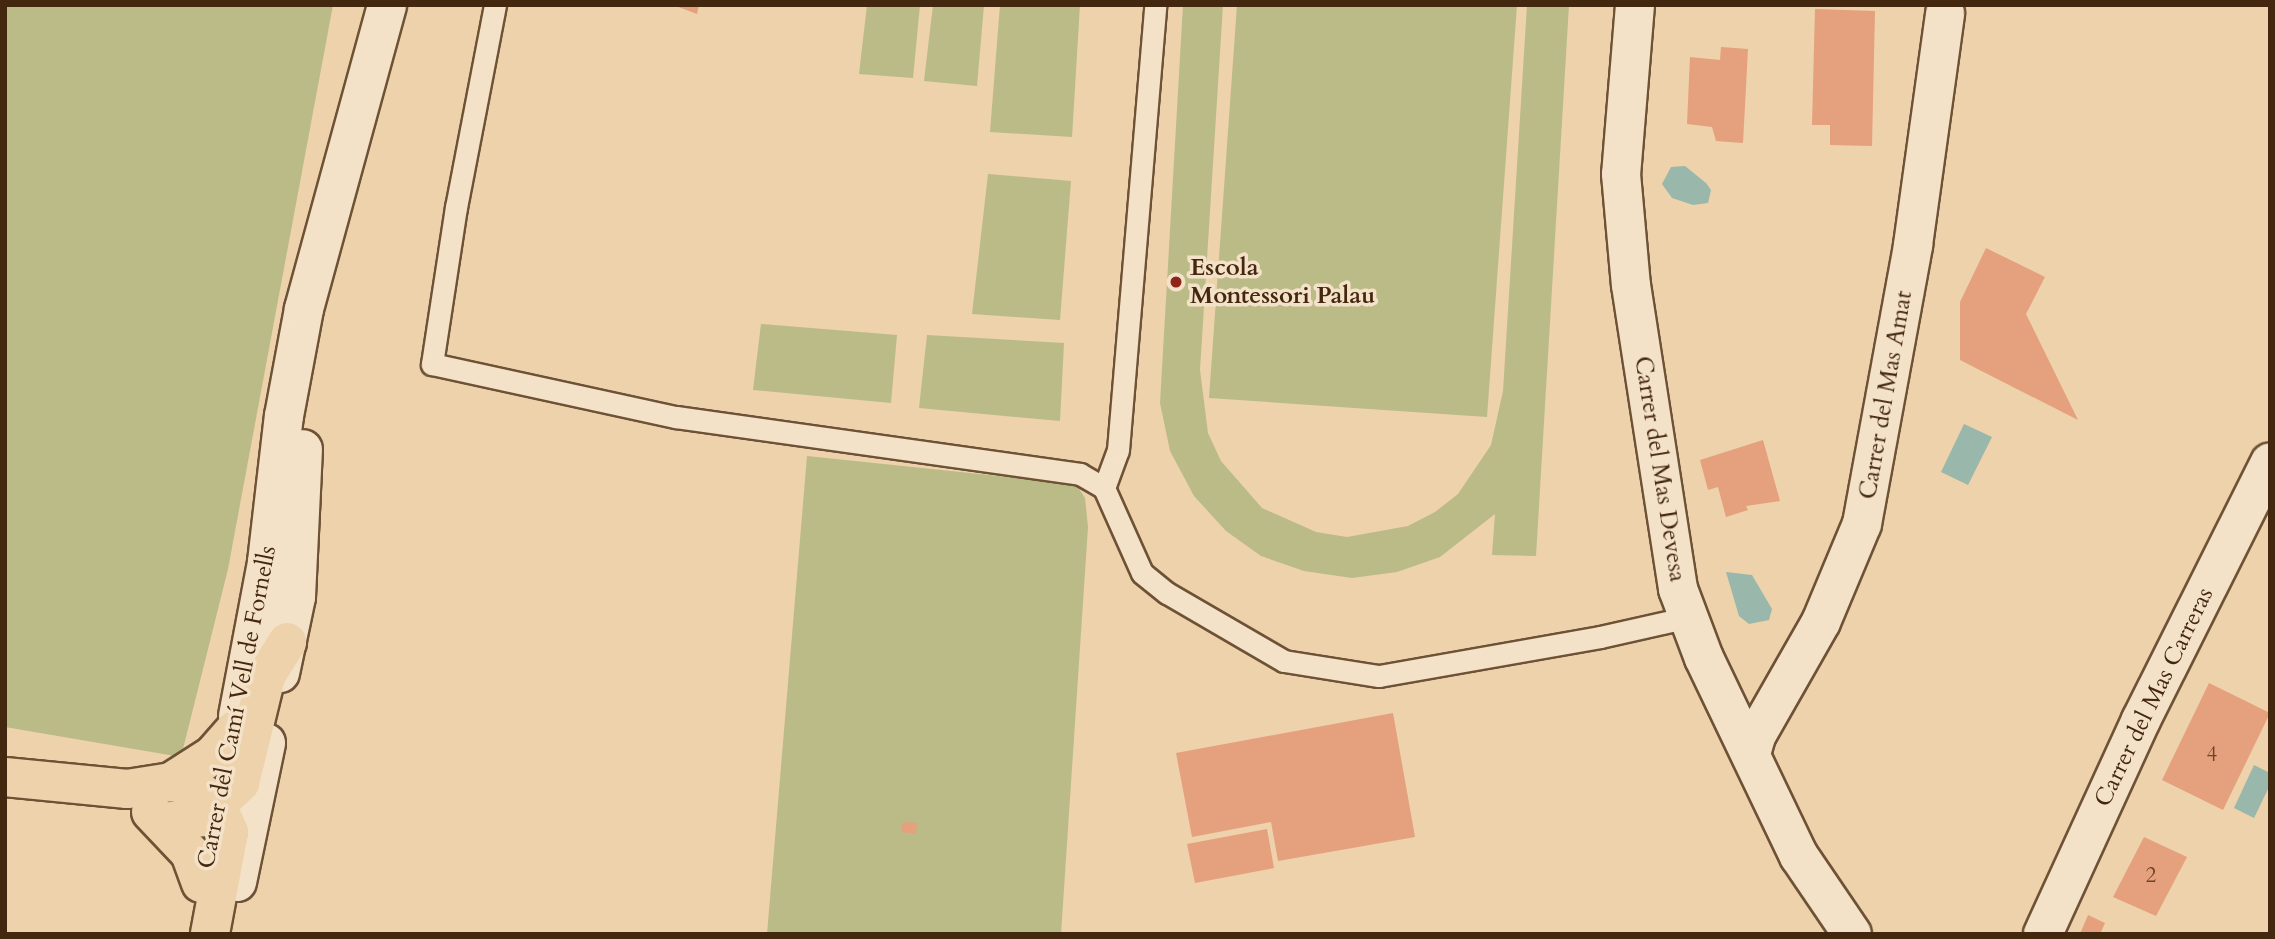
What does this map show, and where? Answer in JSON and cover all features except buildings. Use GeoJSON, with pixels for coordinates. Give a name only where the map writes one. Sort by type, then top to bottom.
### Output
{"type":"FeatureCollection","features":[{"type":"Feature","properties":{"kind":"main road"},"geometry":{"type":"LineString","coordinates":[[162,822],[189,822],[217,805],[240,783],[265,676],[287,642]]}},
{"type":"Feature","properties":{"kind":"main road"},"geometry":{"type":"LineString","coordinates":[[171,782],[213,755],[235,730]]}},
{"type":"Feature","properties":{"kind":"main road"},"geometry":{"type":"LineString","coordinates":[[5,788],[23,777],[127,789],[171,782],[193,786],[217,805],[229,832],[210,934]]}},
{"type":"Feature","properties":{"kind":"main road"},"geometry":{"type":"LineString","coordinates":[[127,789],[190,853],[201,884]]}},
{"type":"Feature","properties":{"kind":"street","name":"Carrer del Camí Vell de Fornells"},"geometry":{"type":"LineString","coordinates":[[191,934],[263,590],[284,416],[318,247],[387,5]]}},
{"type":"Feature","properties":{"kind":"street","name":"Carrer del Mas Devesa"},"geometry":{"type":"LineString","coordinates":[[1635,5],[1621,174],[1631,285],[1668,534],[1689,617],[1751,754],[1799,856],[1852,934]]}},
{"type":"Feature","properties":{"kind":"street","name":"Carrer del Mas Amat"},"geometry":{"type":"LineString","coordinates":[[1751,754],[1756,736],[1821,622],[1862,524],[1913,245],[1945,13]]}},
{"type":"Feature","properties":{"kind":"street","name":"Carrer del Camí Vell de Fornells"},"geometry":{"type":"LineString","coordinates":[[227,934],[296,597],[303,511],[297,356]]}},
{"type":"Feature","properties":{"kind":"street","name":"Carrer del Mas Carreras"},"geometry":{"type":"LineString","coordinates":[[2043,934],[2141,720],[2270,462]]}},
{"type":"Feature","properties":{"kind":"lane"},"geometry":{"type":"LineString","coordinates":[[495,5],[456,207],[432,365],[676,417],[1080,474],[1104,488],[1142,573],[1167,593],[1284,661],[1379,676],[1600,637],[1689,617]]}},
{"type":"Feature","properties":{"kind":"lane"},"geometry":{"type":"LineString","coordinates":[[1104,488],[1118,450],[1155,5]]}},
{"type":"Feature","properties":{"kind":"green space"},"geometry":{"type":"Polygon","coordinates":[[[5,5],[333,5],[228,569],[181,757],[5,727],[5,5]]]}},
{"type":"Feature","properties":{"kind":"green space"},"geometry":{"type":"Polygon","coordinates":[[[867,5],[920,5],[913,78],[859,74],[867,5]]]}},
{"type":"Feature","properties":{"kind":"green space"},"geometry":{"type":"Polygon","coordinates":[[[933,5],[984,5],[977,86],[924,81],[933,5]]]}},
{"type":"Feature","properties":{"kind":"green space"},"geometry":{"type":"Polygon","coordinates":[[[1000,5],[1080,5],[1072,137],[990,132],[1000,5]]]}},
{"type":"Feature","properties":{"kind":"green space"},"geometry":{"type":"Polygon","coordinates":[[[1183,5],[1223,5],[1200,370],[1208,433],[1221,461],[1262,508],[1316,532],[1347,537],[1408,526],[1435,512],[1458,494],[1491,445],[1503,391],[1527,5],[1569,5],[1536,556],[1492,555],[1495,514],[1440,557],[1397,572],[1352,578],[1304,571],[1261,556],[1226,531],[1194,496],[1170,451],[1160,403],[1183,5]]]}},
{"type":"Feature","properties":{"kind":"green space"},"geometry":{"type":"Polygon","coordinates":[[[1237,5],[1517,5],[1487,417],[1209,398],[1237,5]]]}},
{"type":"Feature","properties":{"kind":"green space"},"geometry":{"type":"Polygon","coordinates":[[[988,174],[1071,181],[1060,320],[972,314],[988,174]]]}},
{"type":"Feature","properties":{"kind":"green space"},"geometry":{"type":"Polygon","coordinates":[[[761,324],[897,335],[891,403],[753,390],[761,324]]]}},
{"type":"Feature","properties":{"kind":"green space"},"geometry":{"type":"Polygon","coordinates":[[[927,335],[1064,343],[1060,421],[919,408],[927,335]]]}},
{"type":"Feature","properties":{"kind":"green space"},"geometry":{"type":"Polygon","coordinates":[[[807,456],[1076,484],[1085,498],[1088,527],[1061,934],[767,934],[807,456]]]}},
{"type":"Feature","properties":{"kind":"shaded area"},"geometry":{"type":"Polygon","coordinates":[[[1685,166],[1711,190],[1708,203],[1693,205],[1672,198],[1662,184],[1671,167],[1685,166]]]}},
{"type":"Feature","properties":{"kind":"shaded area"},"geometry":{"type":"Polygon","coordinates":[[[1964,424],[1992,437],[1968,485],[1941,472],[1964,424]]]}},
{"type":"Feature","properties":{"kind":"shaded area"},"geometry":{"type":"Polygon","coordinates":[[[1726,572],[1752,575],[1772,609],[1769,620],[1749,624],[1739,616],[1726,572]]]}},
{"type":"Feature","properties":{"kind":"shaded area"},"geometry":{"type":"Polygon","coordinates":[[[2254,765],[2270,773],[2270,785],[2254,818],[2234,808],[2254,765]]]}},
{"type":"Feature","properties":{"kind":"place","name":"Escola Montessori Palau"},"geometry":{"type":"Point","coordinates":[1176,282]}}]}
